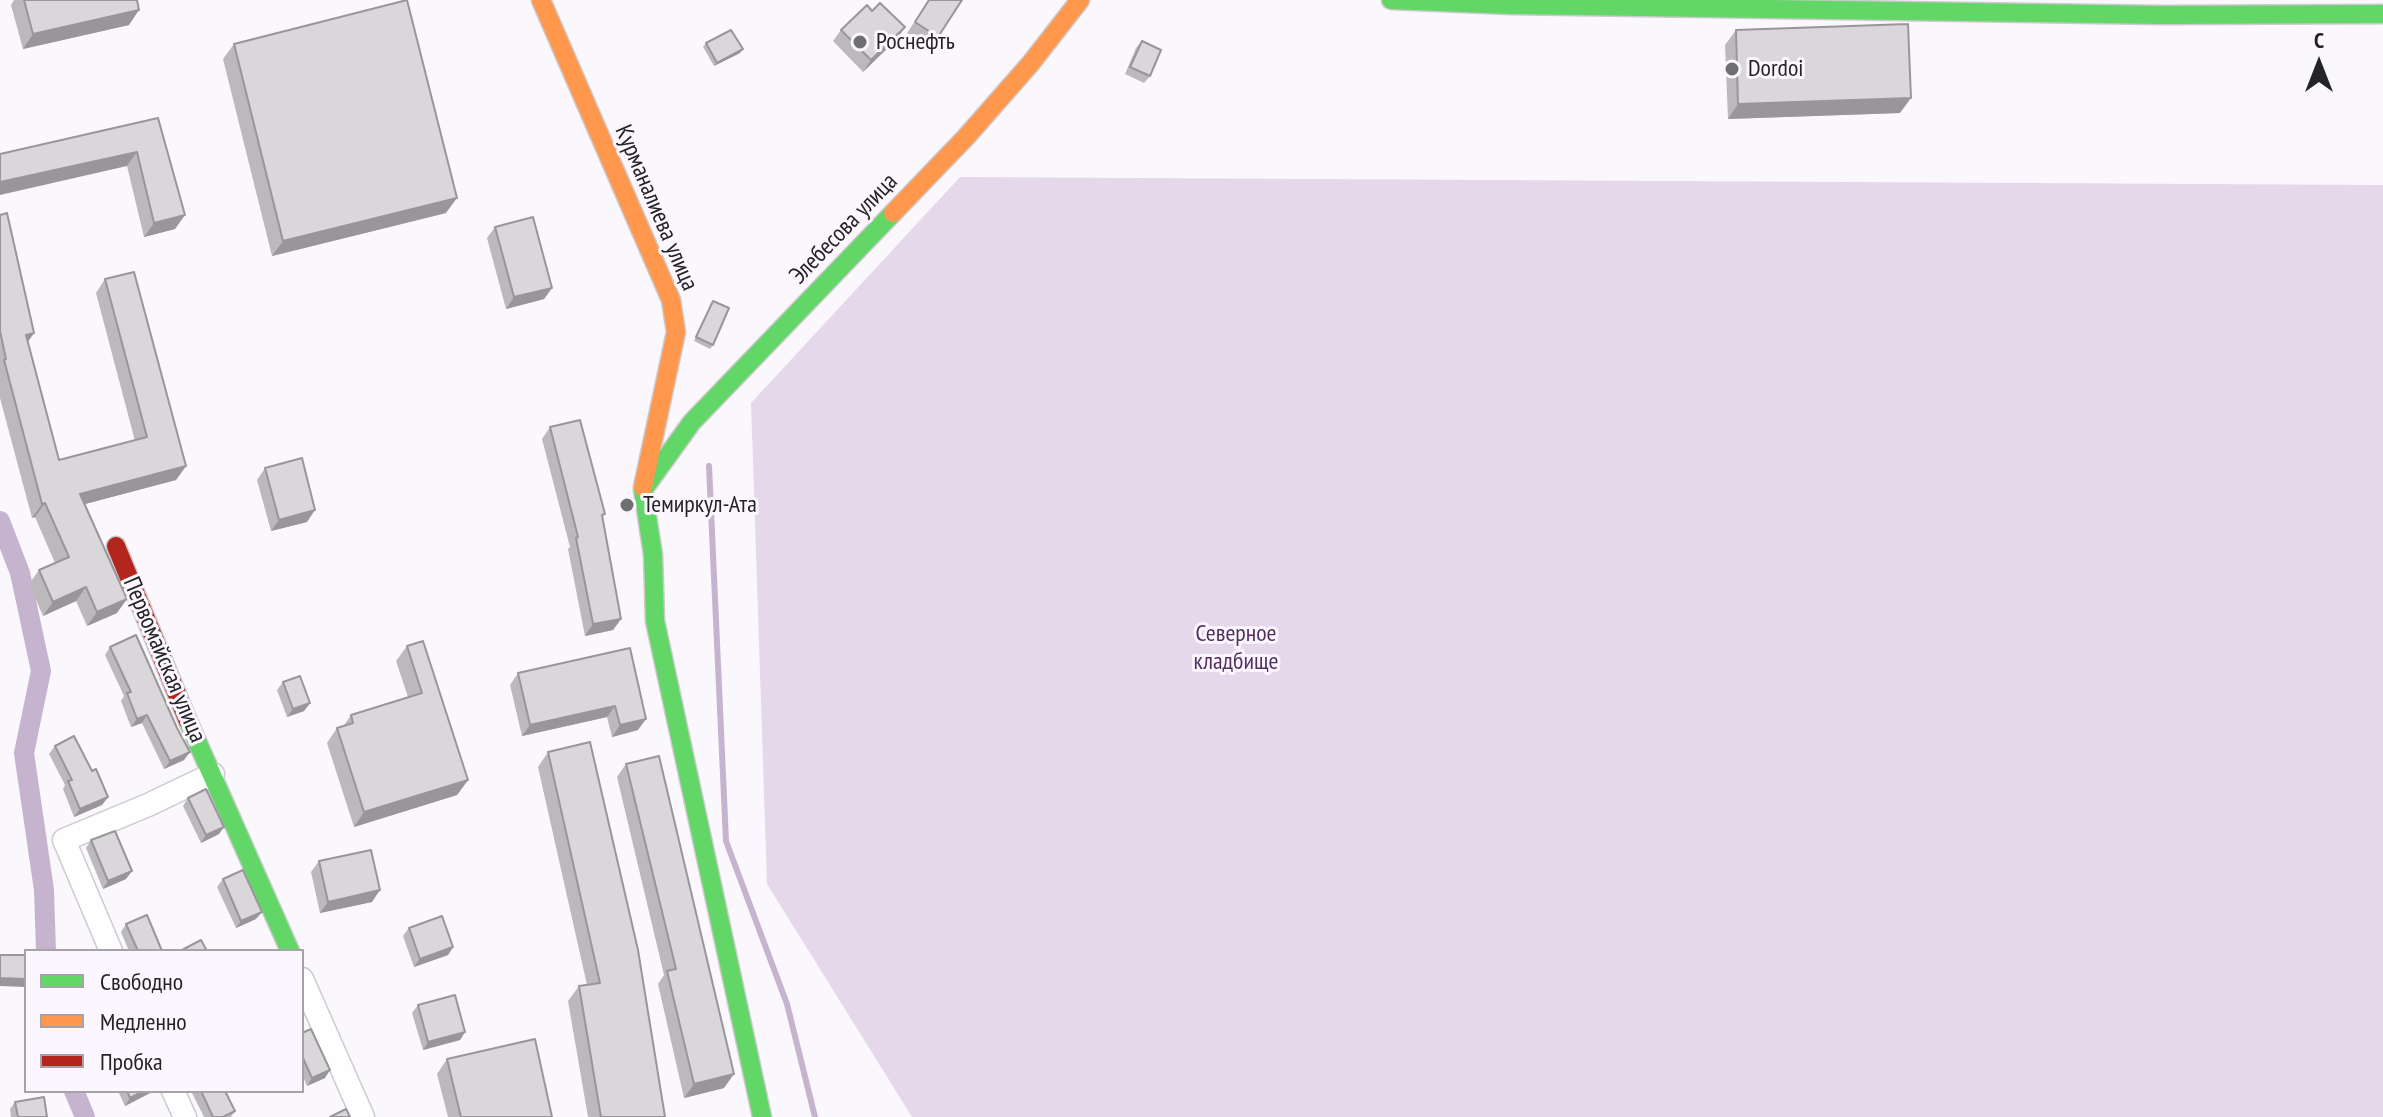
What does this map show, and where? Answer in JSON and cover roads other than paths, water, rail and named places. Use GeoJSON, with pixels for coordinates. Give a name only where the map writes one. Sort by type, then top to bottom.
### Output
{"type":"FeatureCollection","features":[{"type":"Feature","properties":{"kind":"street","name":"Курманалиева улица"},"geometry":{"type":"LineString","coordinates":[[541,0],[671,300],[676,332],[643,490]]}},
{"type":"Feature","properties":{"kind":"street","name":"Элебесова улица"},"geometry":{"type":"LineString","coordinates":[[643,490],[692,422],[967,136],[1040,52],[1080,0]]}},
{"type":"Feature","properties":{"kind":"street"},"geometry":{"type":"LineString","coordinates":[[1391,0],[1497,5],[2256,16],[2383,14]]}},
{"type":"Feature","properties":{"kind":"street"},"geometry":{"type":"LineString","coordinates":[[643,490],[653,555],[655,621],[762,1117]]}},
{"type":"Feature","properties":{"kind":"street","name":"Первомайская улица"},"geometry":{"type":"LineString","coordinates":[[116,546],[172,684],[289,949]]}},
{"type":"Feature","properties":{"kind":"street","name":"Первомайская улица"},"geometry":{"type":"LineString","coordinates":[[110,949],[64,840],[213,774]]}},
{"type":"Feature","properties":{"kind":"street"},"geometry":{"type":"LineString","coordinates":[[304,984],[363,1117]]}},
{"type":"Feature","properties":{"kind":"street"},"geometry":{"type":"LineString","coordinates":[[174,1093],[185,1117]]}},
{"type":"Feature","properties":{"kind":"waterway"},"geometry":{"type":"LineString","coordinates":[[709,466],[726,841],[787,1004],[815,1117]]}},
{"type":"Feature","properties":{"kind":"waterway"},"geometry":{"type":"LineString","coordinates":[[0,521],[20,573],[41,671],[24,753],[44,890],[46,949]]}},
{"type":"Feature","properties":{"kind":"waterway"},"geometry":{"type":"LineString","coordinates":[[75,1093],[85,1117]]}},
{"type":"Feature","properties":{"kind":"place","name":"Роснефть"},"geometry":{"type":"Point","coordinates":[860,42]}},
{"type":"Feature","properties":{"kind":"place","name":"Dordoi"},"geometry":{"type":"Point","coordinates":[1732,69]}},
{"type":"Feature","properties":{"kind":"place","name":"Темиркул-Ата"},"geometry":{"type":"Point","coordinates":[627,505]}},
{"type":"Feature","properties":{"kind":"park label","name":"Северное кладбище"},"geometry":{"type":"Point","coordinates":[1236,648]}}]}
